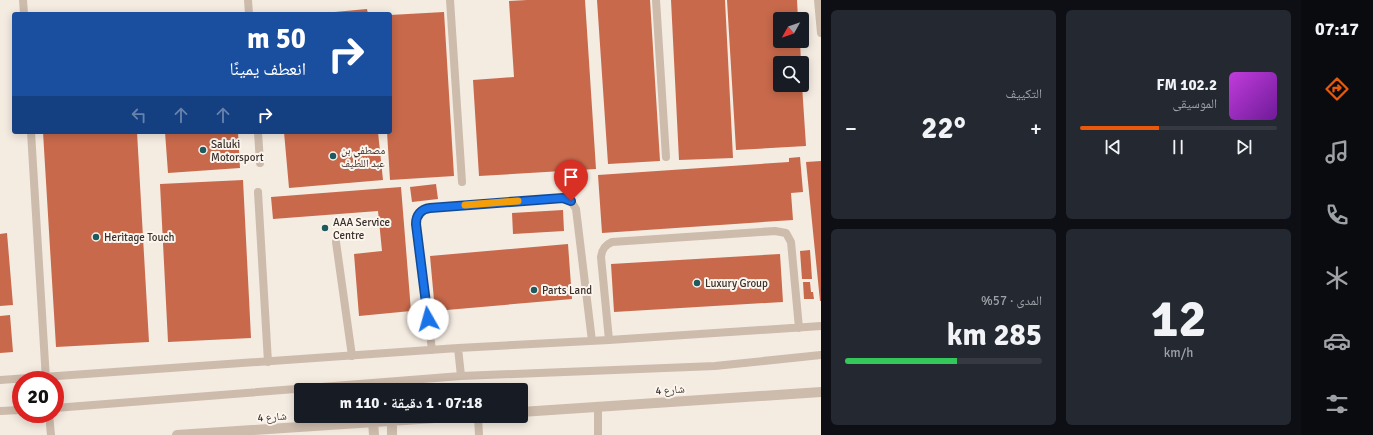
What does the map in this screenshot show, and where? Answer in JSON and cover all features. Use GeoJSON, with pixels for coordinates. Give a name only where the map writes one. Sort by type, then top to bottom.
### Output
{"type":"FeatureCollection","features":[{"type":"Feature","properties":{"kind":"street","name":"شارع 4"},"geometry":{"type":"LineString","coordinates":[[528,412],[821,392]]}},
{"type":"Feature","properties":{"kind":"street","name":"شارع 4"},"geometry":{"type":"LineString","coordinates":[[177,435],[268,432],[362,423]]}},
{"type":"Feature","properties":{"kind":"street"},"geometry":{"type":"LineString","coordinates":[[373,423],[374,435]]}},
{"type":"Feature","properties":{"kind":"street"},"geometry":{"type":"LineString","coordinates":[[392,423],[392,435]]}},
{"type":"Feature","properties":{"kind":"lane"},"geometry":{"type":"LineString","coordinates":[[23,0],[24,12]]}},
{"type":"Feature","properties":{"kind":"lane"},"geometry":{"type":"LineString","coordinates":[[248,0],[249,12]]}},
{"type":"Feature","properties":{"kind":"lane"},"geometry":{"type":"LineString","coordinates":[[450,0],[462,182]]}},
{"type":"Feature","properties":{"kind":"lane"},"geometry":{"type":"LineString","coordinates":[[656,0],[666,157]]}},
{"type":"Feature","properties":{"kind":"lane"},"geometry":{"type":"LineString","coordinates":[[818,0],[821,33]]}},
{"type":"Feature","properties":{"kind":"lane"},"geometry":{"type":"LineString","coordinates":[[31,134],[46,371]]}},
{"type":"Feature","properties":{"kind":"lane"},"geometry":{"type":"LineString","coordinates":[[258,134],[260,163]]}},
{"type":"Feature","properties":{"kind":"lane"},"geometry":{"type":"LineString","coordinates":[[258,192],[268,362]]}},
{"type":"Feature","properties":{"kind":"lane"},"geometry":{"type":"LineString","coordinates":[[432,350],[416,224],[416,220],[420,213],[426,208],[563,198],[571,201],[576,209],[592,341]]}},
{"type":"Feature","properties":{"kind":"lane"},"geometry":{"type":"LineString","coordinates":[[609,340],[601,257],[604,247],[607,244],[775,231],[786,233],[791,242],[799,328]]}},
{"type":"Feature","properties":{"kind":"lane"},"geometry":{"type":"LineString","coordinates":[[336,242],[352,356]]}},
{"type":"Feature","properties":{"kind":"lane"},"geometry":{"type":"LineString","coordinates":[[64,378],[458,348],[821,326]]}},
{"type":"Feature","properties":{"kind":"lane"},"geometry":{"type":"LineString","coordinates":[[458,348],[461,376]]}},
{"type":"Feature","properties":{"kind":"lane"},"geometry":{"type":"LineString","coordinates":[[64,407],[461,376],[715,366],[821,355]]}},
{"type":"Feature","properties":{"kind":"lane"},"geometry":{"type":"LineString","coordinates":[[0,380],[12,380]]}},
{"type":"Feature","properties":{"kind":"lane"},"geometry":{"type":"LineString","coordinates":[[598,408],[598,435]]}},
{"type":"Feature","properties":{"kind":"lane"},"geometry":{"type":"LineString","coordinates":[[0,411],[12,410]]}},
{"type":"Feature","properties":{"kind":"lane"},"geometry":{"type":"LineString","coordinates":[[50,423],[51,435]]}},
{"type":"Feature","properties":{"kind":"lane"},"geometry":{"type":"LineString","coordinates":[[479,423],[480,435]]}},
{"type":"Feature","properties":{"kind":"building"},"geometry":{"type":"Polygon","coordinates":[[[585,0],[596,169],[479,176],[473,80],[514,77],[509,1],[585,0]]]}},
{"type":"Feature","properties":{"kind":"building"},"geometry":{"type":"Polygon","coordinates":[[[597,0],[650,0],[660,161],[608,164],[597,0]]]}},
{"type":"Feature","properties":{"kind":"building"},"geometry":{"type":"Polygon","coordinates":[[[671,0],[725,0],[733,158],[679,160],[671,0]]]}},
{"type":"Feature","properties":{"kind":"building"},"geometry":{"type":"Polygon","coordinates":[[[727,0],[797,0],[798,12],[773,12],[773,48],[800,48],[801,56],[773,56],[773,92],[802,92],[806,146],[736,150],[727,0]]]}},
{"type":"Feature","properties":{"kind":"building"},"geometry":{"type":"Polygon","coordinates":[[[367,9],[368,12],[335,12],[367,9]]]}},
{"type":"Feature","properties":{"kind":"building"},"geometry":{"type":"Polygon","coordinates":[[[444,12],[454,176],[390,180],[387,134],[392,134],[392,15],[444,12]]]}},
{"type":"Feature","properties":{"kind":"building","name":"Heritage Touch"},"geometry":{"type":"Polygon","coordinates":[[[43,134],[137,134],[149,342],[56,347],[43,134]]]}},
{"type":"Feature","properties":{"kind":"building","name":"Saluki Motorsport"},"geometry":{"type":"Polygon","coordinates":[[[165,134],[238,134],[240,168],[168,173],[165,134]]]}},
{"type":"Feature","properties":{"kind":"building","name":"مصطفي بن عبد اللطيف"},"geometry":{"type":"Polygon","coordinates":[[[284,134],[378,134],[383,180],[289,188],[284,134]]]}},
{"type":"Feature","properties":{"kind":"building"},"geometry":{"type":"Polygon","coordinates":[[[800,157],[803,192],[791,193],[793,220],[602,233],[598,175],[789,162],[789,158],[800,157]]]}},
{"type":"Feature","properties":{"kind":"building"},"geometry":{"type":"Polygon","coordinates":[[[821,161],[821,301],[820,301],[806,162],[821,161]]]}},
{"type":"Feature","properties":{"kind":"building"},"geometry":{"type":"Polygon","coordinates":[[[243,180],[251,338],[168,342],[160,184],[243,180]]]}},
{"type":"Feature","properties":{"kind":"building"},"geometry":{"type":"Polygon","coordinates":[[[436,184],[438,199],[412,202],[410,187],[436,184]]]}},
{"type":"Feature","properties":{"kind":"building"},"geometry":{"type":"Polygon","coordinates":[[[401,187],[411,311],[359,316],[354,254],[382,251],[378,211],[273,219],[271,197],[401,187]]]}},
{"type":"Feature","properties":{"kind":"building"},"geometry":{"type":"Polygon","coordinates":[[[563,210],[564,231],[513,234],[512,213],[563,210]]]}},
{"type":"Feature","properties":{"kind":"building"},"geometry":{"type":"Polygon","coordinates":[[[7,233],[13,305],[0,306],[0,234],[7,233]]]}},
{"type":"Feature","properties":{"kind":"building"},"geometry":{"type":"Polygon","coordinates":[[[568,244],[572,299],[435,311],[430,256],[568,244]]]}},
{"type":"Feature","properties":{"kind":"building"},"geometry":{"type":"Polygon","coordinates":[[[810,250],[812,279],[802,279],[800,251],[810,250]]]}},
{"type":"Feature","properties":{"kind":"building","name":"Luxury Group"},"geometry":{"type":"Polygon","coordinates":[[[780,254],[783,302],[614,312],[611,264],[780,254]]]}},
{"type":"Feature","properties":{"kind":"building"},"geometry":{"type":"Polygon","coordinates":[[[803,282],[810,282],[811,292],[813,292],[814,299],[804,299],[803,282]]]}},
{"type":"Feature","properties":{"kind":"building"},"geometry":{"type":"Polygon","coordinates":[[[10,315],[13,352],[0,353],[0,316],[10,315]]]}},
{"type":"Feature","properties":{"kind":"slow traffic"},"geometry":{"type":"LineString","coordinates":[[465,205],[518,201]]}},
{"type":"Feature","properties":{"kind":"place","name":"Saluki Motorsport"},"geometry":{"type":"Point","coordinates":[203,150]}},
{"type":"Feature","properties":{"kind":"place","name":"مصطفي بن عبد اللطيف"},"geometry":{"type":"Point","coordinates":[333,156]}},
{"type":"Feature","properties":{"kind":"place","name":"AAA Service Centre"},"geometry":{"type":"Point","coordinates":[325,228]}},
{"type":"Feature","properties":{"kind":"place","name":"Heritage Touch"},"geometry":{"type":"Point","coordinates":[96,237]}},
{"type":"Feature","properties":{"kind":"place","name":"Luxury Group"},"geometry":{"type":"Point","coordinates":[697,283]}},
{"type":"Feature","properties":{"kind":"place","name":"Parts Land"},"geometry":{"type":"Point","coordinates":[534,290]}},
{"type":"Feature","properties":{"kind":"route"},"geometry":{"type":"LineString","coordinates":[[428,319],[416,224],[416,220],[423,210],[426,208],[563,198],[571,201]]}}]}
